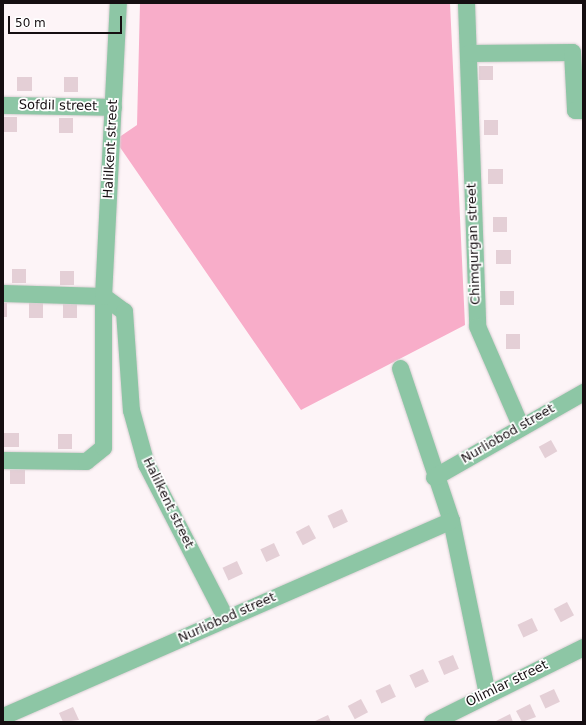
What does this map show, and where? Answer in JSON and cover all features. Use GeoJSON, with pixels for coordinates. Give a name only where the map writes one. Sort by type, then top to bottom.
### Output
{"type":"FeatureCollection","features":[{"type":"Feature","properties":{"kind":"street","name":"Halilkent street"},"geometry":{"type":"LineString","coordinates":[[3,460],[86,461],[103,447],[103,296],[118,3]]}},
{"type":"Feature","properties":{"kind":"street","name":"Chimqurgan street"},"geometry":{"type":"LineString","coordinates":[[466,3],[477,326],[521,427]]}},
{"type":"Feature","properties":{"kind":"street"},"geometry":{"type":"LineString","coordinates":[[468,53],[572,52],[575,110],[583,110]]}},
{"type":"Feature","properties":{"kind":"street","name":"Sofdil street"},"geometry":{"type":"LineString","coordinates":[[3,105],[113,107]]}},
{"type":"Feature","properties":{"kind":"street"},"geometry":{"type":"LineString","coordinates":[[3,293],[103,296]]}},
{"type":"Feature","properties":{"kind":"street","name":"Halilkent street"},"geometry":{"type":"LineString","coordinates":[[103,296],[124,311],[131,410],[146,464],[226,619]]}},
{"type":"Feature","properties":{"kind":"street"},"geometry":{"type":"LineString","coordinates":[[400,368],[434,477],[451,520],[487,694]]}},
{"type":"Feature","properties":{"kind":"street","name":"Nurliobod street"},"geometry":{"type":"LineString","coordinates":[[434,477],[583,392]]}},
{"type":"Feature","properties":{"kind":"street","name":"Nurliobod street"},"geometry":{"type":"LineString","coordinates":[[3,716],[451,520]]}},
{"type":"Feature","properties":{"kind":"street","name":"Olimlar street"},"geometry":{"type":"LineString","coordinates":[[432,722],[583,647]]}},
{"type":"Feature","properties":{"kind":"shaded area"},"geometry":{"type":"Polygon","coordinates":[[[140,3],[450,3],[465,325],[301,410],[115,140],[137,125],[140,3]]]}},
{"type":"Feature","properties":{"kind":"building"},"geometry":{"type":"Polygon","coordinates":[[[479,66],[493,66],[493,80],[479,80],[479,66]]]}},
{"type":"Feature","properties":{"kind":"building"},"geometry":{"type":"Polygon","coordinates":[[[17,77],[32,77],[32,91],[17,91],[17,77]]]}},
{"type":"Feature","properties":{"kind":"building"},"geometry":{"type":"Polygon","coordinates":[[[64,77],[78,77],[78,92],[64,92],[64,77]]]}},
{"type":"Feature","properties":{"kind":"building"},"geometry":{"type":"Polygon","coordinates":[[[3,117],[17,117],[17,132],[3,132],[3,117]]]}},
{"type":"Feature","properties":{"kind":"building"},"geometry":{"type":"Polygon","coordinates":[[[59,118],[73,118],[73,133],[59,133],[59,118]]]}},
{"type":"Feature","properties":{"kind":"building"},"geometry":{"type":"Polygon","coordinates":[[[484,120],[498,120],[498,135],[484,135],[484,120]]]}},
{"type":"Feature","properties":{"kind":"building"},"geometry":{"type":"Polygon","coordinates":[[[488,169],[503,169],[503,184],[488,184],[488,169]]]}},
{"type":"Feature","properties":{"kind":"building"},"geometry":{"type":"Polygon","coordinates":[[[493,217],[507,217],[507,232],[493,232],[493,217]]]}},
{"type":"Feature","properties":{"kind":"building"},"geometry":{"type":"Polygon","coordinates":[[[496,250],[511,250],[511,264],[496,264],[496,250]]]}},
{"type":"Feature","properties":{"kind":"building"},"geometry":{"type":"Polygon","coordinates":[[[12,269],[26,269],[26,283],[12,283],[12,269]]]}},
{"type":"Feature","properties":{"kind":"building"},"geometry":{"type":"Polygon","coordinates":[[[60,271],[74,271],[74,285],[60,285],[60,271]]]}},
{"type":"Feature","properties":{"kind":"building"},"geometry":{"type":"Polygon","coordinates":[[[500,291],[514,291],[514,305],[500,305],[500,291]]]}},
{"type":"Feature","properties":{"kind":"building"},"geometry":{"type":"Polygon","coordinates":[[[3,303],[7,303],[7,317],[3,317],[3,303]]]}},
{"type":"Feature","properties":{"kind":"building"},"geometry":{"type":"Polygon","coordinates":[[[29,303],[43,303],[43,318],[29,318],[29,303]]]}},
{"type":"Feature","properties":{"kind":"building"},"geometry":{"type":"Polygon","coordinates":[[[63,304],[77,304],[77,318],[63,318],[63,304]]]}},
{"type":"Feature","properties":{"kind":"building"},"geometry":{"type":"Polygon","coordinates":[[[506,334],[520,334],[520,349],[506,349],[506,334]]]}},
{"type":"Feature","properties":{"kind":"building"},"geometry":{"type":"Polygon","coordinates":[[[4,433],[19,433],[19,447],[4,447],[4,433]]]}},
{"type":"Feature","properties":{"kind":"building"},"geometry":{"type":"Polygon","coordinates":[[[58,434],[72,434],[72,449],[58,449],[58,434]]]}},
{"type":"Feature","properties":{"kind":"building"},"geometry":{"type":"Polygon","coordinates":[[[551,440],[557,451],[545,458],[539,447],[551,440]]]}},
{"type":"Feature","properties":{"kind":"building"},"geometry":{"type":"Polygon","coordinates":[[[10,470],[25,470],[25,484],[10,484],[10,470]]]}},
{"type":"Feature","properties":{"kind":"building"},"geometry":{"type":"Polygon","coordinates":[[[342,509],[348,522],[333,528],[327,516],[342,509]]]}},
{"type":"Feature","properties":{"kind":"building"},"geometry":{"type":"Polygon","coordinates":[[[309,525],[316,538],[303,545],[296,532],[309,525]]]}},
{"type":"Feature","properties":{"kind":"building"},"geometry":{"type":"Polygon","coordinates":[[[274,543],[280,556],[266,562],[260,549],[274,543]]]}},
{"type":"Feature","properties":{"kind":"building"},"geometry":{"type":"Polygon","coordinates":[[[237,561],[243,574],[228,580],[222,568],[237,561]]]}},
{"type":"Feature","properties":{"kind":"building"},"geometry":{"type":"Polygon","coordinates":[[[567,602],[574,615],[561,622],[554,609],[567,602]]]}},
{"type":"Feature","properties":{"kind":"building"},"geometry":{"type":"Polygon","coordinates":[[[532,618],[538,631],[523,637],[517,625],[532,618]]]}},
{"type":"Feature","properties":{"kind":"building"},"geometry":{"type":"Polygon","coordinates":[[[453,655],[459,669],[444,675],[438,661],[453,655]]]}},
{"type":"Feature","properties":{"kind":"building"},"geometry":{"type":"Polygon","coordinates":[[[423,669],[429,682],[415,688],[409,675],[423,669]]]}},
{"type":"Feature","properties":{"kind":"building"},"geometry":{"type":"Polygon","coordinates":[[[390,684],[396,697],[381,703],[375,691],[390,684]]]}},
{"type":"Feature","properties":{"kind":"building"},"geometry":{"type":"Polygon","coordinates":[[[554,689],[560,702],[545,708],[539,696],[554,689]]]}},
{"type":"Feature","properties":{"kind":"building"},"geometry":{"type":"Polygon","coordinates":[[[361,699],[368,712],[355,719],[348,706],[361,699]]]}},
{"type":"Feature","properties":{"kind":"building"},"geometry":{"type":"Polygon","coordinates":[[[530,704],[536,717],[522,722],[516,711],[530,704]]]}},
{"type":"Feature","properties":{"kind":"building"},"geometry":{"type":"Polygon","coordinates":[[[73,707],[79,720],[63,722],[59,713],[73,707]]]}},
{"type":"Feature","properties":{"kind":"building"},"geometry":{"type":"Polygon","coordinates":[[[510,714],[513,722],[494,722],[510,714]]]}},
{"type":"Feature","properties":{"kind":"building"},"geometry":{"type":"Polygon","coordinates":[[[328,715],[331,722],[313,722],[328,715]]]}}]}
